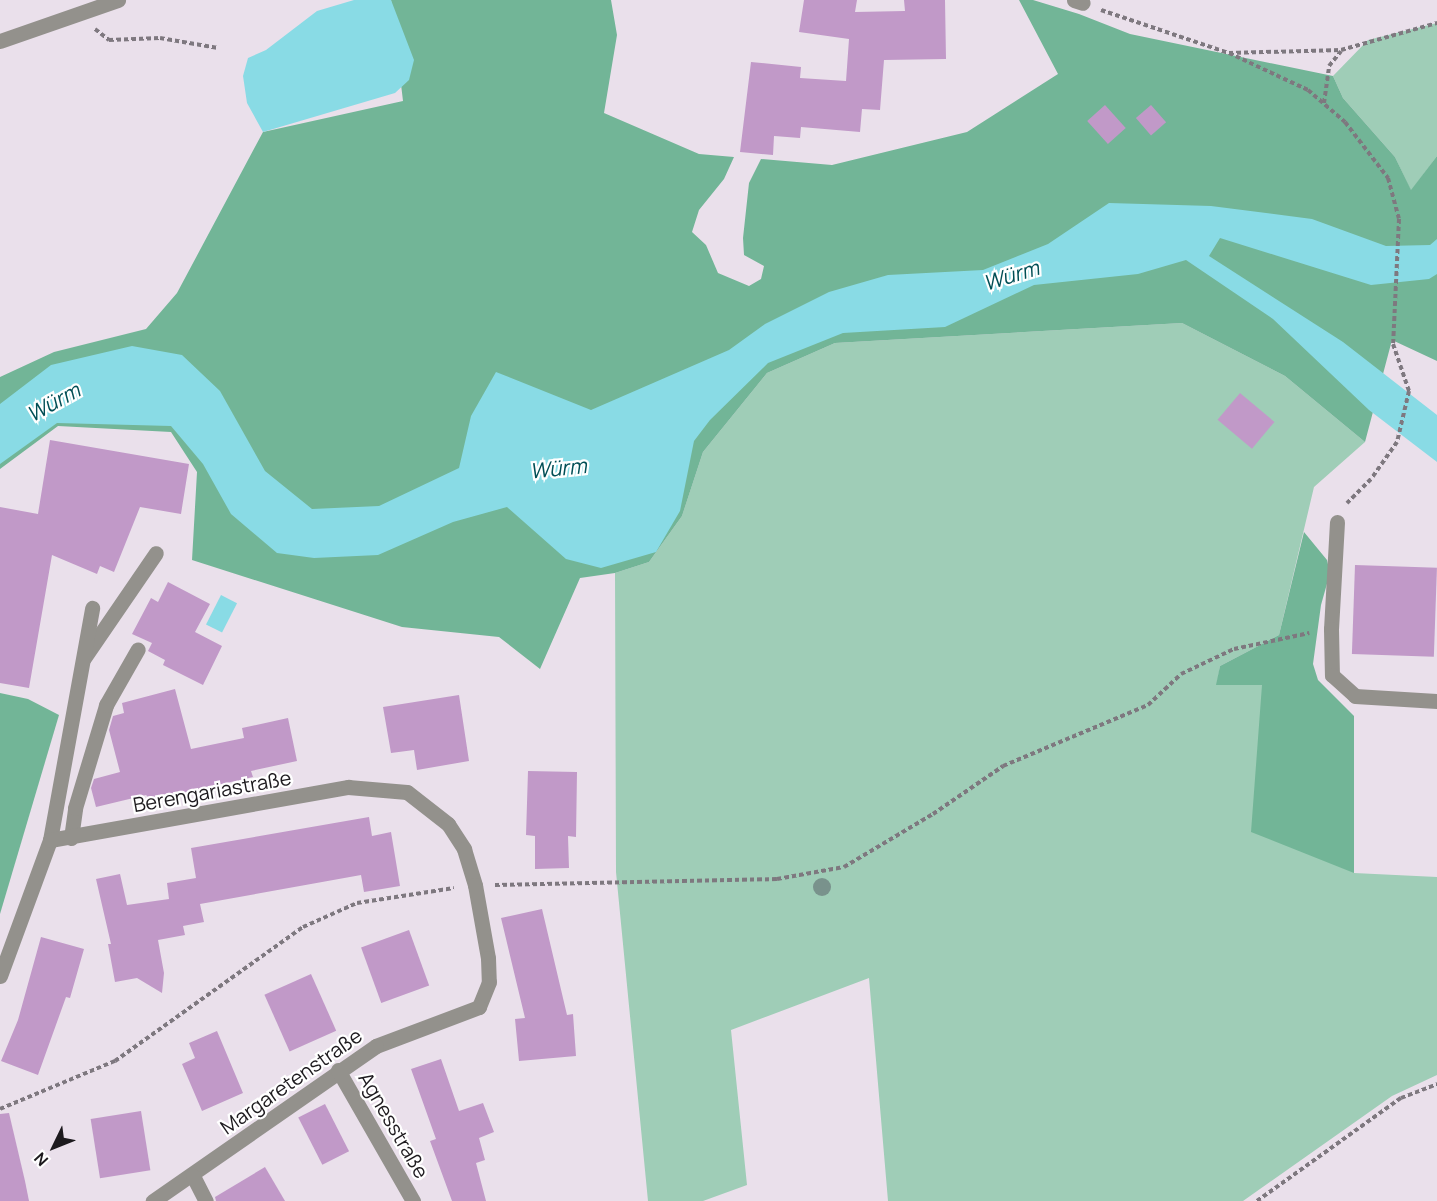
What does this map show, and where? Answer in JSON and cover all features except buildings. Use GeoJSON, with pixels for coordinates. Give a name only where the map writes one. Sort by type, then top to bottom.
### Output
{"type":"FeatureCollection","features":[{"type":"Feature","properties":{"kind":"street"},"geometry":{"type":"LineString","coordinates":[[0,41],[118,0]]}},
{"type":"Feature","properties":{"kind":"street"},"geometry":{"type":"LineString","coordinates":[[1337,522],[1331,629],[1332,675],[1355,696],[1437,700]]}},
{"type":"Feature","properties":{"kind":"street"},"geometry":{"type":"LineString","coordinates":[[79,665],[156,553]]}},
{"type":"Feature","properties":{"kind":"street"},"geometry":{"type":"LineString","coordinates":[[0,976],[50,840],[79,665],[92,608]]}},
{"type":"Feature","properties":{"kind":"street"},"geometry":{"type":"LineString","coordinates":[[71,838],[75,808],[106,705],[138,649]]}},
{"type":"Feature","properties":{"kind":"street","name":"Berengariastraße"},"geometry":{"type":"LineString","coordinates":[[50,840],[348,787],[385,787],[407,792],[448,824],[464,849],[475,885]]}},
{"type":"Feature","properties":{"kind":"street","name":"Margaretenstraße"},"geometry":{"type":"LineString","coordinates":[[153,1201],[193,1176],[338,1070],[376,1046],[479,1007],[489,982],[475,885]]}},
{"type":"Feature","properties":{"kind":"street","name":"Agnesstraße"},"geometry":{"type":"LineString","coordinates":[[338,1070],[413,1201]]}},
{"type":"Feature","properties":{"kind":"street"},"geometry":{"type":"LineString","coordinates":[[193,1176],[206,1201]]}},
{"type":"Feature","properties":{"kind":"path"},"geometry":{"type":"LineString","coordinates":[[1079,2],[1134,24],[1229,53],[1308,90],[1366,145],[1388,178],[1399,219],[1399,285],[1393,344],[1408,391],[1397,442],[1371,479],[1343,507],[1337,522]]}},
{"type":"Feature","properties":{"kind":"path"},"geometry":{"type":"LineString","coordinates":[[74,15],[109,40],[160,38],[218,48]]}},
{"type":"Feature","properties":{"kind":"path"},"geometry":{"type":"LineString","coordinates":[[1229,53],[1341,50],[1437,23]]}},
{"type":"Feature","properties":{"kind":"path"},"geometry":{"type":"LineString","coordinates":[[1324,103],[1329,66],[1341,50]]}},
{"type":"Feature","properties":{"kind":"path"},"geometry":{"type":"LineString","coordinates":[[0,1109],[115,1061],[303,927],[357,903],[475,885],[777,879],[844,867],[933,814],[1003,766],[1148,705],[1181,674],[1234,649],[1308,633]]}},
{"type":"Feature","properties":{"kind":"path"},"geometry":{"type":"LineString","coordinates":[[1257,1201],[1401,1098],[1437,1084]]}},
{"type":"Feature","properties":{"kind":"green space"},"geometry":{"type":"Polygon","coordinates":[[[391,0],[611,0],[617,35],[604,113],[699,154],[734,157],[724,179],[699,210],[692,232],[706,245],[718,273],[749,286],[761,279],[764,266],[744,255],[743,238],[749,183],[761,159],[832,165],[967,132],[1058,74],[1019,0],[1033,0],[1079,14],[1130,34],[1333,76],[1343,98],[1395,157],[1411,190],[1437,156],[1437,361],[1392,340],[1365,442],[1285,376],[1182,323],[835,343],[767,373],[703,452],[682,516],[649,562],[615,573],[580,578],[540,669],[499,637],[402,627],[192,560],[197,472],[171,432],[58,426],[0,469],[0,377],[54,352],[146,329],[177,293],[263,132],[403,101],[391,0]]]}},
{"type":"Feature","properties":{"kind":"green space"},"geometry":{"type":"Polygon","coordinates":[[[1437,23],[1437,156],[1411,191],[1395,157],[1343,98],[1333,76],[1368,40],[1437,23]]]}},
{"type":"Feature","properties":{"kind":"green space"},"geometry":{"type":"Polygon","coordinates":[[[1182,323],[1285,376],[1365,442],[1314,487],[1279,635],[1220,666],[1217,684],[1262,685],[1354,873],[1437,877],[1437,1075],[1392,1096],[1243,1201],[888,1201],[869,978],[731,1030],[747,1185],[703,1201],[648,1201],[616,872],[615,573],[649,562],[682,516],[703,452],[767,373],[835,343],[1182,323]]]}},
{"type":"Feature","properties":{"kind":"green space"},"geometry":{"type":"Polygon","coordinates":[[[1304,532],[1327,560],[1330,573],[1321,605],[1313,664],[1318,680],[1354,716],[1354,873],[1251,832],[1262,685],[1216,685],[1220,666],[1279,635],[1304,532]]]}},
{"type":"Feature","properties":{"kind":"green space"},"geometry":{"type":"Polygon","coordinates":[[[0,693],[28,699],[59,715],[0,914],[0,693]]]}},
{"type":"Feature","properties":{"kind":"water"},"geometry":{"type":"Polygon","coordinates":[[[354,0],[391,0],[414,60],[409,80],[395,93],[263,132],[247,103],[243,76],[248,58],[266,50],[317,11],[354,0]]]}},
{"type":"Feature","properties":{"kind":"water","name":"Würm"},"geometry":{"type":"Polygon","coordinates":[[[1109,203],[1211,206],[1312,219],[1386,246],[1430,245],[1437,239],[1437,274],[1429,279],[1371,285],[1220,238],[1209,256],[1343,342],[1437,415],[1437,462],[1369,410],[1273,319],[1186,260],[1138,274],[1034,285],[945,327],[843,333],[768,363],[710,420],[694,441],[680,511],[656,552],[601,568],[566,559],[507,507],[453,522],[378,555],[314,558],[277,553],[231,514],[203,464],[171,426],[57,423],[0,464],[0,404],[51,365],[132,346],[182,355],[220,391],[265,471],[312,509],[379,506],[459,468],[471,416],[496,372],[591,410],[729,350],[765,324],[829,292],[888,275],[983,270],[1048,244],[1109,203]]]}},
{"type":"Feature","properties":{"kind":"water"},"geometry":{"type":"Polygon","coordinates":[[[221,595],[237,603],[222,633],[206,624],[221,595]]]}}]}
